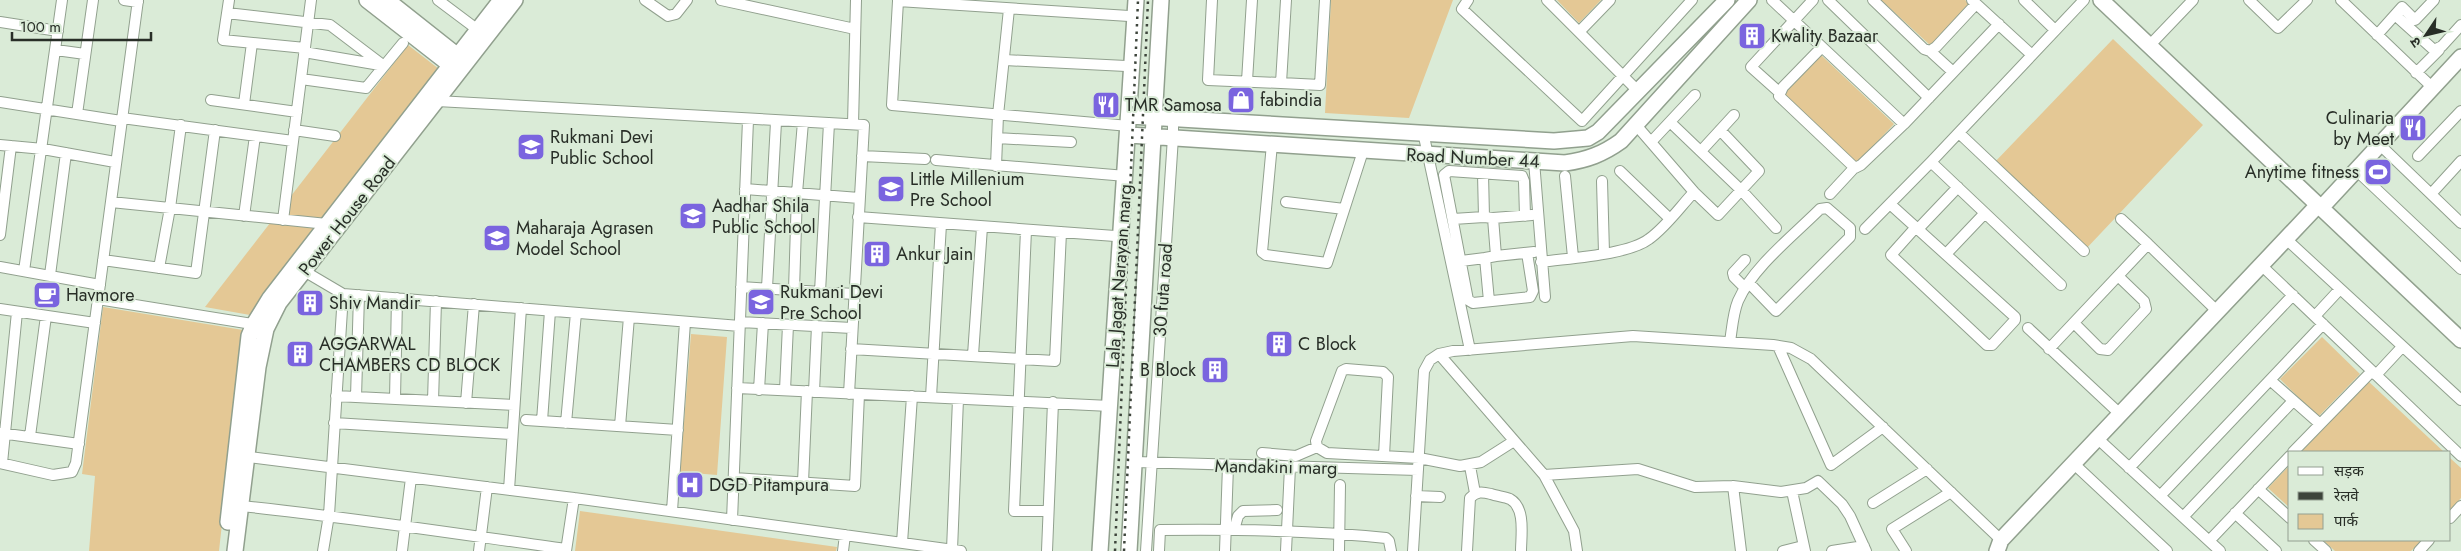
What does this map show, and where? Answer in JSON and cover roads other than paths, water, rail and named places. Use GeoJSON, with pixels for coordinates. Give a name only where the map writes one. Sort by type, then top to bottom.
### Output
{"type":"FeatureCollection","features":[{"type":"Feature","properties":{"kind":"street"},"geometry":{"type":"LineString","coordinates":[[24,271],[43,149],[62,0]]}},
{"type":"Feature","properties":{"kind":"street"},"geometry":{"type":"LineString","coordinates":[[77,114],[93,0]]}},
{"type":"Feature","properties":{"kind":"street"},"geometry":{"type":"LineString","coordinates":[[17,312],[2,433],[1,463],[53,475],[63,475],[72,472],[76,463],[138,1],[124,0]]}},
{"type":"Feature","properties":{"kind":"street"},"geometry":{"type":"LineString","coordinates":[[229,0],[223,40],[305,50],[384,66]]}},
{"type":"Feature","properties":{"kind":"street"},"geometry":{"type":"LineString","coordinates":[[283,220],[311,0]]}},
{"type":"Feature","properties":{"kind":"street"},"geometry":{"type":"LineString","coordinates":[[367,0],[459,64]]}},
{"type":"Feature","properties":{"kind":"street"},"geometry":{"type":"LineString","coordinates":[[387,0],[459,64]]}},
{"type":"Feature","properties":{"kind":"street"},"geometry":{"type":"LineString","coordinates":[[438,0],[478,30]]}},
{"type":"Feature","properties":{"kind":"street","name":"Power House Road"},"geometry":{"type":"LineString","coordinates":[[459,64],[478,30],[501,0]]}},
{"type":"Feature","properties":{"kind":"street","name":"Power House Road"},"geometry":{"type":"LineString","coordinates":[[260,326],[304,271],[459,64],[515,0]]}},
{"type":"Feature","properties":{"kind":"street"},"geometry":{"type":"LineString","coordinates":[[646,0],[668,16],[676,14],[687,0]]}},
{"type":"Feature","properties":{"kind":"street"},"geometry":{"type":"LineString","coordinates":[[721,0],[855,29]]}},
{"type":"Feature","properties":{"kind":"street"},"geometry":{"type":"LineString","coordinates":[[853,124],[856,0]]}},
{"type":"Feature","properties":{"kind":"street"},"geometry":{"type":"LineString","coordinates":[[1129,16],[898,1],[892,106],[1127,126],[1126,66],[1130,0]]}},
{"type":"Feature","properties":{"kind":"street","name":"Lala Jagat Narayan marg"},"geometry":{"type":"LineString","coordinates":[[1098,551],[1122,176],[1136,0]]}},
{"type":"Feature","properties":{"kind":"street","name":"Lala Jagat Narayan marg"},"geometry":{"type":"LineString","coordinates":[[1129,551],[1161,0]]}},
{"type":"Feature","properties":{"kind":"street"},"geometry":{"type":"LineString","coordinates":[[1212,0],[1208,80],[1320,85],[1324,0]]}},
{"type":"Feature","properties":{"kind":"street"},"geometry":{"type":"LineString","coordinates":[[1247,81],[1252,0]]}},
{"type":"Feature","properties":{"kind":"street"},"geometry":{"type":"LineString","coordinates":[[1281,82],[1286,0]]}},
{"type":"Feature","properties":{"kind":"street"},"geometry":{"type":"LineString","coordinates":[[1468,0],[1462,9],[1582,121],[1692,0]]}},
{"type":"Feature","properties":{"kind":"street"},"geometry":{"type":"LineString","coordinates":[[1547,0],[1638,91]]}},
{"type":"Feature","properties":{"kind":"street"},"geometry":{"type":"LineString","coordinates":[[1579,32],[1610,0]]}},
{"type":"Feature","properties":{"kind":"street","name":"Road Number 44"},"geometry":{"type":"LineString","coordinates":[[1127,126],[1155,118],[1554,141],[1588,138],[1598,132],[1728,0]]}},
{"type":"Feature","properties":{"kind":"street","name":"Road Number 44"},"geometry":{"type":"LineString","coordinates":[[1127,126],[1154,136],[1364,151],[1564,163],[1596,157],[1622,141],[1749,0]]}},
{"type":"Feature","properties":{"kind":"street"},"geometry":{"type":"LineString","coordinates":[[1772,0],[1904,124]]}},
{"type":"Feature","properties":{"kind":"street"},"geometry":{"type":"LineString","coordinates":[[1814,0],[1750,67],[1779,92],[1783,100],[1855,167]]}},
{"type":"Feature","properties":{"kind":"street"},"geometry":{"type":"LineString","coordinates":[[1828,0],[1929,98]]}},
{"type":"Feature","properties":{"kind":"street"},"geometry":{"type":"LineString","coordinates":[[1873,0],[1924,49],[1930,51],[1953,72]]}},
{"type":"Feature","properties":{"kind":"street"},"geometry":{"type":"LineString","coordinates":[[2024,0],[2056,30]]}},
{"type":"Feature","properties":{"kind":"street"},"geometry":{"type":"LineString","coordinates":[[1865,229],[1959,133],[2084,0]]}},
{"type":"Feature","properties":{"kind":"street"},"geometry":{"type":"LineString","coordinates":[[2100,0],[2461,340]]}},
{"type":"Feature","properties":{"kind":"street"},"geometry":{"type":"LineString","coordinates":[[2149,46],[2193,0]]}},
{"type":"Feature","properties":{"kind":"street"},"geometry":{"type":"LineString","coordinates":[[2249,0],[2278,28],[2307,0]]}},
{"type":"Feature","properties":{"kind":"street"},"geometry":{"type":"LineString","coordinates":[[2341,0],[2432,88]]}},
{"type":"Feature","properties":{"kind":"street"},"geometry":{"type":"LineString","coordinates":[[2377,35],[2402,7],[2415,20],[2434,0]]}},
{"type":"Feature","properties":{"kind":"street"},"geometry":{"type":"LineString","coordinates":[[1930,51],[1936,47],[1974,2],[2032,55]]}},
{"type":"Feature","properties":{"kind":"street"},"geometry":{"type":"LineString","coordinates":[[996,166],[998,115],[1009,8]]}},
{"type":"Feature","properties":{"kind":"street"},"geometry":{"type":"LineString","coordinates":[[227,13],[308,24],[330,25],[384,66]]}},
{"type":"Feature","properties":{"kind":"street"},"geometry":{"type":"LineString","coordinates":[[2395,15],[2430,48],[2438,50]]}},
{"type":"Feature","properties":{"kind":"street"},"geometry":{"type":"LineString","coordinates":[[0,22],[58,31]]}},
{"type":"Feature","properties":{"kind":"street"},"geometry":{"type":"LineString","coordinates":[[1830,194],[1855,167],[1861,166],[1904,124],[1999,24]]}},
{"type":"Feature","properties":{"kind":"street"},"geometry":{"type":"LineString","coordinates":[[2416,72],[2461,26]]}},
{"type":"Feature","properties":{"kind":"street"},"geometry":{"type":"LineString","coordinates":[[244,104],[252,43]]}},
{"type":"Feature","properties":{"kind":"street"},"geometry":{"type":"LineString","coordinates":[[301,79],[366,88],[403,43]]}},
{"type":"Feature","properties":{"kind":"street"},"geometry":{"type":"LineString","coordinates":[[1779,92],[1822,47]]}},
{"type":"Feature","properties":{"kind":"street"},"geometry":{"type":"LineString","coordinates":[[56,50],[86,54]]}},
{"type":"Feature","properties":{"kind":"street"},"geometry":{"type":"LineString","coordinates":[[1413,551],[1424,371],[1430,360],[1439,354],[1470,350],[1633,336],[1778,346],[1791,348],[1811,359],[1951,492],[1999,545],[2073,463],[2261,265],[2284,238],[2356,170],[2461,58]]}},
{"type":"Feature","properties":{"kind":"street"},"geometry":{"type":"LineString","coordinates":[[1005,60],[1126,66]]}},
{"type":"Feature","properties":{"kind":"street"},"geometry":{"type":"LineString","coordinates":[[1651,142],[1695,95]]}},
{"type":"Feature","properties":{"kind":"street"},"geometry":{"type":"LineString","coordinates":[[432,99],[776,122],[864,125],[851,349],[854,394],[855,486],[734,478]]}},
{"type":"Feature","properties":{"kind":"street","name":"Power House Road"},"geometry":{"type":"LineString","coordinates":[[225,551],[241,456],[255,344],[270,298],[327,224],[432,99]]}},
{"type":"Feature","properties":{"kind":"street"},"geometry":{"type":"LineString","coordinates":[[211,100],[297,112]]}},
{"type":"Feature","properties":{"kind":"street"},"geometry":{"type":"LineString","coordinates":[[0,102],[77,114],[181,125],[293,141]]}},
{"type":"Feature","properties":{"kind":"street"},"geometry":{"type":"LineString","coordinates":[[2418,156],[2461,111]]}},
{"type":"Feature","properties":{"kind":"street"},"geometry":{"type":"LineString","coordinates":[[1701,151],[1734,116]]}},
{"type":"Feature","properties":{"kind":"street","name":"30 futa road"},"geometry":{"type":"LineString","coordinates":[[1146,551],[1173,137],[1172,119]]}},
{"type":"Feature","properties":{"kind":"street"},"geometry":{"type":"LineString","coordinates":[[732,520],[748,120]]}},
{"type":"Feature","properties":{"kind":"street"},"geometry":{"type":"LineString","coordinates":[[767,288],[776,122]]}},
{"type":"Feature","properties":{"kind":"street"},"geometry":{"type":"LineString","coordinates":[[794,290],[797,193],[803,122]]}},
{"type":"Feature","properties":{"kind":"street"},"geometry":{"type":"LineString","coordinates":[[1670,122],[1742,191],[1776,228]]}},
{"type":"Feature","properties":{"kind":"street"},"geometry":{"type":"LineString","coordinates":[[820,292],[829,123]]}},
{"type":"Feature","properties":{"kind":"street"},"geometry":{"type":"LineString","coordinates":[[159,268],[170,208],[181,125]]}},
{"type":"Feature","properties":{"kind":"street"},"geometry":{"type":"LineString","coordinates":[[1636,125],[1694,192],[1718,215],[1759,171],[1720,130]]}},
{"type":"Feature","properties":{"kind":"street"},"geometry":{"type":"LineString","coordinates":[[103,260],[196,273],[215,130]]}},
{"type":"Feature","properties":{"kind":"street"},"geometry":{"type":"LineString","coordinates":[[294,130],[334,136]]}},
{"type":"Feature","properties":{"kind":"street"},"geometry":{"type":"LineString","coordinates":[[1423,132],[1470,350]]}},
{"type":"Feature","properties":{"kind":"street"},"geometry":{"type":"LineString","coordinates":[[1959,133],[2084,251]]}},
{"type":"Feature","properties":{"kind":"street"},"geometry":{"type":"LineString","coordinates":[[244,216],[254,136]]}},
{"type":"Feature","properties":{"kind":"street"},"geometry":{"type":"LineString","coordinates":[[997,138],[1071,142]]}},
{"type":"Feature","properties":{"kind":"street"},"geometry":{"type":"LineString","coordinates":[[0,144],[43,149],[116,162]]}},
{"type":"Feature","properties":{"kind":"street"},"geometry":{"type":"LineString","coordinates":[[1272,144],[1262,252],[1266,255],[1327,263],[1364,151]]}},
{"type":"Feature","properties":{"kind":"street"},"geometry":{"type":"LineString","coordinates":[[2380,145],[2461,223]]}},
{"type":"Feature","properties":{"kind":"street"},"geometry":{"type":"LineString","coordinates":[[0,235],[11,146]]}},
{"type":"Feature","properties":{"kind":"street"},"geometry":{"type":"LineString","coordinates":[[50,276],[66,153]]}},
{"type":"Feature","properties":{"kind":"street"},"geometry":{"type":"LineString","coordinates":[[862,156],[925,159]]}},
{"type":"Feature","properties":{"kind":"street"},"geometry":{"type":"LineString","coordinates":[[737,388],[1108,405],[1116,236],[1122,176],[936,160]]}},
{"type":"Feature","properties":{"kind":"street"},"geometry":{"type":"LineString","coordinates":[[1534,161],[1545,297]]}},
{"type":"Feature","properties":{"kind":"street"},"geometry":{"type":"LineString","coordinates":[[1931,162],[2061,284]]}},
{"type":"Feature","properties":{"kind":"street"},"geometry":{"type":"LineString","coordinates":[[2431,194],[2459,168]]}},
{"type":"Feature","properties":{"kind":"street"},"geometry":{"type":"LineString","coordinates":[[2356,170],[2461,268]]}},
{"type":"Feature","properties":{"kind":"street"},"geometry":{"type":"LineString","coordinates":[[1525,216],[1524,181],[1522,176],[1449,171],[1444,175],[1468,300],[1473,303],[1530,297],[1533,292],[1527,253]]}},
{"type":"Feature","properties":{"kind":"street"},"geometry":{"type":"LineString","coordinates":[[1620,171],[1669,218]]}},
{"type":"Feature","properties":{"kind":"street"},"geometry":{"type":"LineString","coordinates":[[1483,174],[1496,256]]}},
{"type":"Feature","properties":{"kind":"street"},"geometry":{"type":"LineString","coordinates":[[1565,176],[1573,257]]}},
{"type":"Feature","properties":{"kind":"street"},"geometry":{"type":"LineString","coordinates":[[1602,181],[1604,253]]}},
{"type":"Feature","properties":{"kind":"street"},"geometry":{"type":"LineString","coordinates":[[1890,204],[1917,228],[1947,253],[2016,318],[1992,345],[1987,345],[1891,254],[1917,228],[1958,187]]}},
{"type":"Feature","properties":{"kind":"street"},"geometry":{"type":"LineString","coordinates":[[745,189],[860,198]]}},
{"type":"Feature","properties":{"kind":"street"},"geometry":{"type":"LineString","coordinates":[[1461,261],[1527,253],[1541,257],[1573,257],[1638,246],[1650,239],[1694,192]]}},
{"type":"Feature","properties":{"kind":"street"},"geometry":{"type":"LineString","coordinates":[[111,202],[327,224]]}},
{"type":"Feature","properties":{"kind":"street"},"geometry":{"type":"LineString","coordinates":[[1286,202],[1344,209]]}},
{"type":"Feature","properties":{"kind":"street"},"geometry":{"type":"LineString","coordinates":[[1730,342],[1737,302],[1747,286],[1820,209],[1827,208],[1850,228],[1850,236],[1776,311],[1747,286],[1734,277],[1734,273],[1745,260]]}},
{"type":"Feature","properties":{"kind":"street"},"geometry":{"type":"LineString","coordinates":[[1947,253],[1985,213]]}},
{"type":"Feature","properties":{"kind":"street"},"geometry":{"type":"LineString","coordinates":[[1453,219],[1538,215]]}},
{"type":"Feature","properties":{"kind":"street"},"geometry":{"type":"LineString","coordinates":[[858,218],[1116,236]]}},
{"type":"Feature","properties":{"kind":"street"},"geometry":{"type":"LineString","coordinates":[[2122,219],[2217,311]]}},
{"type":"Feature","properties":{"kind":"street"},"geometry":{"type":"LineString","coordinates":[[931,398],[941,224]]}},
{"type":"Feature","properties":{"kind":"street"},"geometry":{"type":"LineString","coordinates":[[973,355],[982,227]]}},
{"type":"Feature","properties":{"kind":"street"},"geometry":{"type":"LineString","coordinates":[[1026,230],[1014,511],[1048,511]]}},
{"type":"Feature","properties":{"kind":"street"},"geometry":{"type":"LineString","coordinates":[[851,349],[1055,361],[1061,232]]}},
{"type":"Feature","properties":{"kind":"street"},"geometry":{"type":"LineString","coordinates":[[2284,238],[2461,400]]}},
{"type":"Feature","properties":{"kind":"street"},"geometry":{"type":"LineString","coordinates":[[2050,349],[2148,244]]}},
{"type":"Feature","properties":{"kind":"street"},"geometry":{"type":"LineString","coordinates":[[1485,258],[1489,301]]}},
{"type":"Feature","properties":{"kind":"street"},"geometry":{"type":"LineString","coordinates":[[2261,265],[2461,456]]}},
{"type":"Feature","properties":{"kind":"street"},"geometry":{"type":"LineString","coordinates":[[0,267],[100,285]]}},
{"type":"Feature","properties":{"kind":"street"},"geometry":{"type":"LineString","coordinates":[[304,271],[343,294],[685,322],[763,323],[852,328]]}},
{"type":"Feature","properties":{"kind":"street"},"geometry":{"type":"LineString","coordinates":[[2074,323],[2100,349],[2108,350],[2114,344],[2146,309],[2144,301],[2118,276]]}},
{"type":"Feature","properties":{"kind":"street"},"geometry":{"type":"LineString","coordinates":[[741,287],[854,294]]}},
{"type":"Feature","properties":{"kind":"street"},"geometry":{"type":"LineString","coordinates":[[2315,316],[2340,289]]}},
{"type":"Feature","properties":{"kind":"street"},"geometry":{"type":"LineString","coordinates":[[324,551],[332,468],[343,294]]}},
{"type":"Feature","properties":{"kind":"street"},"geometry":{"type":"LineString","coordinates":[[356,397],[359,295]]}},
{"type":"Feature","properties":{"kind":"street"},"geometry":{"type":"LineString","coordinates":[[2129,468],[2293,295]]}},
{"type":"Feature","properties":{"kind":"street"},"geometry":{"type":"LineString","coordinates":[[98,298],[260,326]]}},
{"type":"Feature","properties":{"kind":"street"},"geometry":{"type":"LineString","coordinates":[[395,399],[397,298]]}},
{"type":"Feature","properties":{"kind":"street"},"geometry":{"type":"LineString","coordinates":[[433,401],[436,301]]}},
{"type":"Feature","properties":{"kind":"street"},"geometry":{"type":"LineString","coordinates":[[466,403],[474,304]]}},
{"type":"Feature","properties":{"kind":"street"},"geometry":{"type":"LineString","coordinates":[[508,490],[521,308]]}},
{"type":"Feature","properties":{"kind":"street"},"geometry":{"type":"LineString","coordinates":[[0,309],[95,323]]}},
{"type":"Feature","properties":{"kind":"street"},"geometry":{"type":"LineString","coordinates":[[542,421],[550,311]]}},
{"type":"Feature","properties":{"kind":"street"},"geometry":{"type":"LineString","coordinates":[[566,423],[576,313]]}},
{"type":"Feature","properties":{"kind":"street"},"geometry":{"type":"LineString","coordinates":[[30,436],[46,316]]}},
{"type":"Feature","properties":{"kind":"street"},"geometry":{"type":"LineString","coordinates":[[620,426],[629,317]]}},
{"type":"Feature","properties":{"kind":"street"},"geometry":{"type":"LineString","coordinates":[[672,511],[685,322]]}},
{"type":"Feature","properties":{"kind":"street"},"geometry":{"type":"LineString","coordinates":[[759,390],[763,323]]}},
{"type":"Feature","properties":{"kind":"street"},"geometry":{"type":"LineString","coordinates":[[2160,496],[2323,324]]}},
{"type":"Feature","properties":{"kind":"street"},"geometry":{"type":"LineString","coordinates":[[785,390],[788,325]]}},
{"type":"Feature","properties":{"kind":"street"},"geometry":{"type":"LineString","coordinates":[[803,482],[817,326]]}},
{"type":"Feature","properties":{"kind":"street"},"geometry":{"type":"LineString","coordinates":[[2028,328],[2120,414]]}},
{"type":"Feature","properties":{"kind":"street"},"geometry":{"type":"LineString","coordinates":[[1778,346],[1831,466],[1884,427]]}},
{"type":"Feature","properties":{"kind":"street"},"geometry":{"type":"LineString","coordinates":[[2294,451],[2402,347]]}},
{"type":"Feature","properties":{"kind":"street"},"geometry":{"type":"LineString","coordinates":[[1439,354],[1544,476],[1574,530],[1577,551]]}},
{"type":"Feature","properties":{"kind":"street"},"geometry":{"type":"LineString","coordinates":[[1316,447],[1316,441],[1342,371],[1351,368],[1383,372],[1388,377],[1384,456]]}},
{"type":"Feature","properties":{"kind":"street"},"geometry":{"type":"LineString","coordinates":[[2270,380],[2320,424]]}},
{"type":"Feature","properties":{"kind":"street"},"geometry":{"type":"LineString","coordinates":[[336,396],[514,405]]}},
{"type":"Feature","properties":{"kind":"street"},"geometry":{"type":"LineString","coordinates":[[902,543],[912,396]]}},
{"type":"Feature","properties":{"kind":"street"},"geometry":{"type":"LineString","coordinates":[[241,456],[672,511],[902,543],[924,548],[956,550],[958,399]]}},
{"type":"Feature","properties":{"kind":"street"},"geometry":{"type":"LineString","coordinates":[[2183,517],[2293,400]]}},
{"type":"Feature","properties":{"kind":"street"},"geometry":{"type":"LineString","coordinates":[[1047,551],[1052,402]]}},
{"type":"Feature","properties":{"kind":"street"},"geometry":{"type":"LineString","coordinates":[[526,420],[678,430]]}},
{"type":"Feature","properties":{"kind":"street"},"geometry":{"type":"LineString","coordinates":[[334,423],[512,434]]}},
{"type":"Feature","properties":{"kind":"street"},"geometry":{"type":"LineString","coordinates":[[2,433],[79,444]]}},
{"type":"Feature","properties":{"kind":"street"},"geometry":{"type":"LineString","coordinates":[[2097,438],[2220,551]]}},
{"type":"Feature","properties":{"kind":"street"},"geometry":{"type":"LineString","coordinates":[[1316,447],[1322,452],[1340,455],[1419,458],[1460,466],[1470,466],[1481,462],[1514,441]]}},
{"type":"Feature","properties":{"kind":"street"},"geometry":{"type":"LineString","coordinates":[[1262,453],[1296,456],[1316,447]]}},
{"type":"Feature","properties":{"kind":"street"},"geometry":{"type":"LineString","coordinates":[[1340,455],[1340,468]]}},
{"type":"Feature","properties":{"kind":"street","name":"Power House Road"},"geometry":{"type":"LineString","coordinates":[[235,551],[241,506],[241,456]]}},
{"type":"Feature","properties":{"kind":"street"},"geometry":{"type":"LineString","coordinates":[[2209,541],[2288,458]]}},
{"type":"Feature","properties":{"kind":"street","name":"Mandakini marg"},"geometry":{"type":"LineString","coordinates":[[1135,462],[1418,470]]}},
{"type":"Feature","properties":{"kind":"street"},"geometry":{"type":"LineString","coordinates":[[2073,463],[2168,551]]}},
{"type":"Feature","properties":{"kind":"street"},"geometry":{"type":"LineString","coordinates":[[1226,551],[1230,530],[1228,466]]}},
{"type":"Feature","properties":{"kind":"street"},"geometry":{"type":"LineString","coordinates":[[1470,466],[1475,493]]}},
{"type":"Feature","properties":{"kind":"street"},"geometry":{"type":"LineString","coordinates":[[1286,551],[1290,467]]}},
{"type":"Feature","properties":{"kind":"street"},"geometry":{"type":"LineString","coordinates":[[1544,476],[1638,469],[1695,487],[1734,486],[1781,492],[1806,488],[1818,480],[1842,504],[1850,516],[1865,549],[1832,551]]}},
{"type":"Feature","properties":{"kind":"street"},"geometry":{"type":"LineString","coordinates":[[1873,504],[1927,469]]}},
{"type":"Feature","properties":{"kind":"street"},"geometry":{"type":"LineString","coordinates":[[402,551],[411,478]]}},
{"type":"Feature","properties":{"kind":"street"},"geometry":{"type":"LineString","coordinates":[[1339,551],[1340,485]]}},
{"type":"Feature","properties":{"kind":"street"},"geometry":{"type":"LineString","coordinates":[[1734,486],[1741,551]]}},
{"type":"Feature","properties":{"kind":"street"},"geometry":{"type":"LineString","coordinates":[[479,551],[487,487]]}},
{"type":"Feature","properties":{"kind":"street"},"geometry":{"type":"LineString","coordinates":[[2258,489],[2288,516]]}},
{"type":"Feature","properties":{"kind":"street"},"geometry":{"type":"LineString","coordinates":[[1783,551],[1804,549],[1792,491]]}},
{"type":"Feature","properties":{"kind":"street"},"geometry":{"type":"LineString","coordinates":[[1467,551],[1470,498],[1475,493],[1482,492],[1510,500],[1518,506],[1521,551]]}},
{"type":"Feature","properties":{"kind":"street"},"geometry":{"type":"LineString","coordinates":[[1906,551],[1892,529],[1951,492]]}},
{"type":"Feature","properties":{"kind":"street"},"geometry":{"type":"LineString","coordinates":[[1416,496],[1440,496]]}},
{"type":"Feature","properties":{"kind":"street"},"geometry":{"type":"LineString","coordinates":[[241,506],[328,515],[404,528],[566,550],[574,498]]}},
{"type":"Feature","properties":{"kind":"street"},"geometry":{"type":"LineString","coordinates":[[2451,517],[2461,506]]}},
{"type":"Feature","properties":{"kind":"street"},"geometry":{"type":"LineString","coordinates":[[1230,530],[1243,511],[1277,510]]}},
{"type":"Feature","properties":{"kind":"street"},"geometry":{"type":"LineString","coordinates":[[2235,513],[2276,551]]}},
{"type":"Feature","properties":{"kind":"street"},"geometry":{"type":"LineString","coordinates":[[1159,551],[1160,530],[1338,533],[1386,538],[1389,541],[1391,551]]}},
{"type":"Feature","properties":{"kind":"street"},"geometry":{"type":"LineString","coordinates":[[843,551],[845,535]]}},
{"type":"Feature","properties":{"kind":"street"},"geometry":{"type":"LineString","coordinates":[[2315,541],[2326,551]]}},
{"type":"Feature","properties":{"kind":"street"},"geometry":{"type":"LineString","coordinates":[[2419,551],[2428,541]]}},
{"type":"Feature","properties":{"kind":"railway"},"geometry":{"type":"LineString","coordinates":[[1115,551],[1138,0]]}},
{"type":"Feature","properties":{"kind":"railway"},"geometry":{"type":"LineString","coordinates":[[1124,551],[1148,0]]}},
{"type":"Feature","properties":{"kind":"place","name":"Kwality Bazaar"},"geometry":{"type":"Point","coordinates":[1752,36]}},
{"type":"Feature","properties":{"kind":"place","name":"fabindia"},"geometry":{"type":"Point","coordinates":[1241,100]}},
{"type":"Feature","properties":{"kind":"place","name":"TMR Samosa"},"geometry":{"type":"Point","coordinates":[1106,105]}},
{"type":"Feature","properties":{"kind":"place","name":"Culinaria by Meet"},"geometry":{"type":"Point","coordinates":[2413,128]}},
{"type":"Feature","properties":{"kind":"place","name":"Rukmani Devi Public School"},"geometry":{"type":"Point","coordinates":[531,147]}},
{"type":"Feature","properties":{"kind":"place","name":"Anytime fitness"},"geometry":{"type":"Point","coordinates":[2378,172]}},
{"type":"Feature","properties":{"kind":"place","name":"Little Millenium Pre School"},"geometry":{"type":"Point","coordinates":[891,189]}},
{"type":"Feature","properties":{"kind":"place","name":"Aadhar Shila Public School"},"geometry":{"type":"Point","coordinates":[693,216]}},
{"type":"Feature","properties":{"kind":"place","name":"Maharaja Agrasen Model School"},"geometry":{"type":"Point","coordinates":[497,238]}},
{"type":"Feature","properties":{"kind":"place","name":"Ankur Jain"},"geometry":{"type":"Point","coordinates":[877,254]}},
{"type":"Feature","properties":{"kind":"place","name":"Havmore"},"geometry":{"type":"Point","coordinates":[47,295]}},
{"type":"Feature","properties":{"kind":"place","name":"Rukmani Devi Pre School"},"geometry":{"type":"Point","coordinates":[761,302]}},
{"type":"Feature","properties":{"kind":"place","name":"Shiv Mandir"},"geometry":{"type":"Point","coordinates":[310,303]}},
{"type":"Feature","properties":{"kind":"place","name":"C Block"},"geometry":{"type":"Point","coordinates":[1279,344]}},
{"type":"Feature","properties":{"kind":"place","name":"AGGARWAL CHAMBERS CD BLOCK"},"geometry":{"type":"Point","coordinates":[300,354]}},
{"type":"Feature","properties":{"kind":"place","name":"B Block"},"geometry":{"type":"Point","coordinates":[1215,370]}},
{"type":"Feature","properties":{"kind":"place","name":"DGD Pitampura"},"geometry":{"type":"Point","coordinates":[690,485]}}]}
